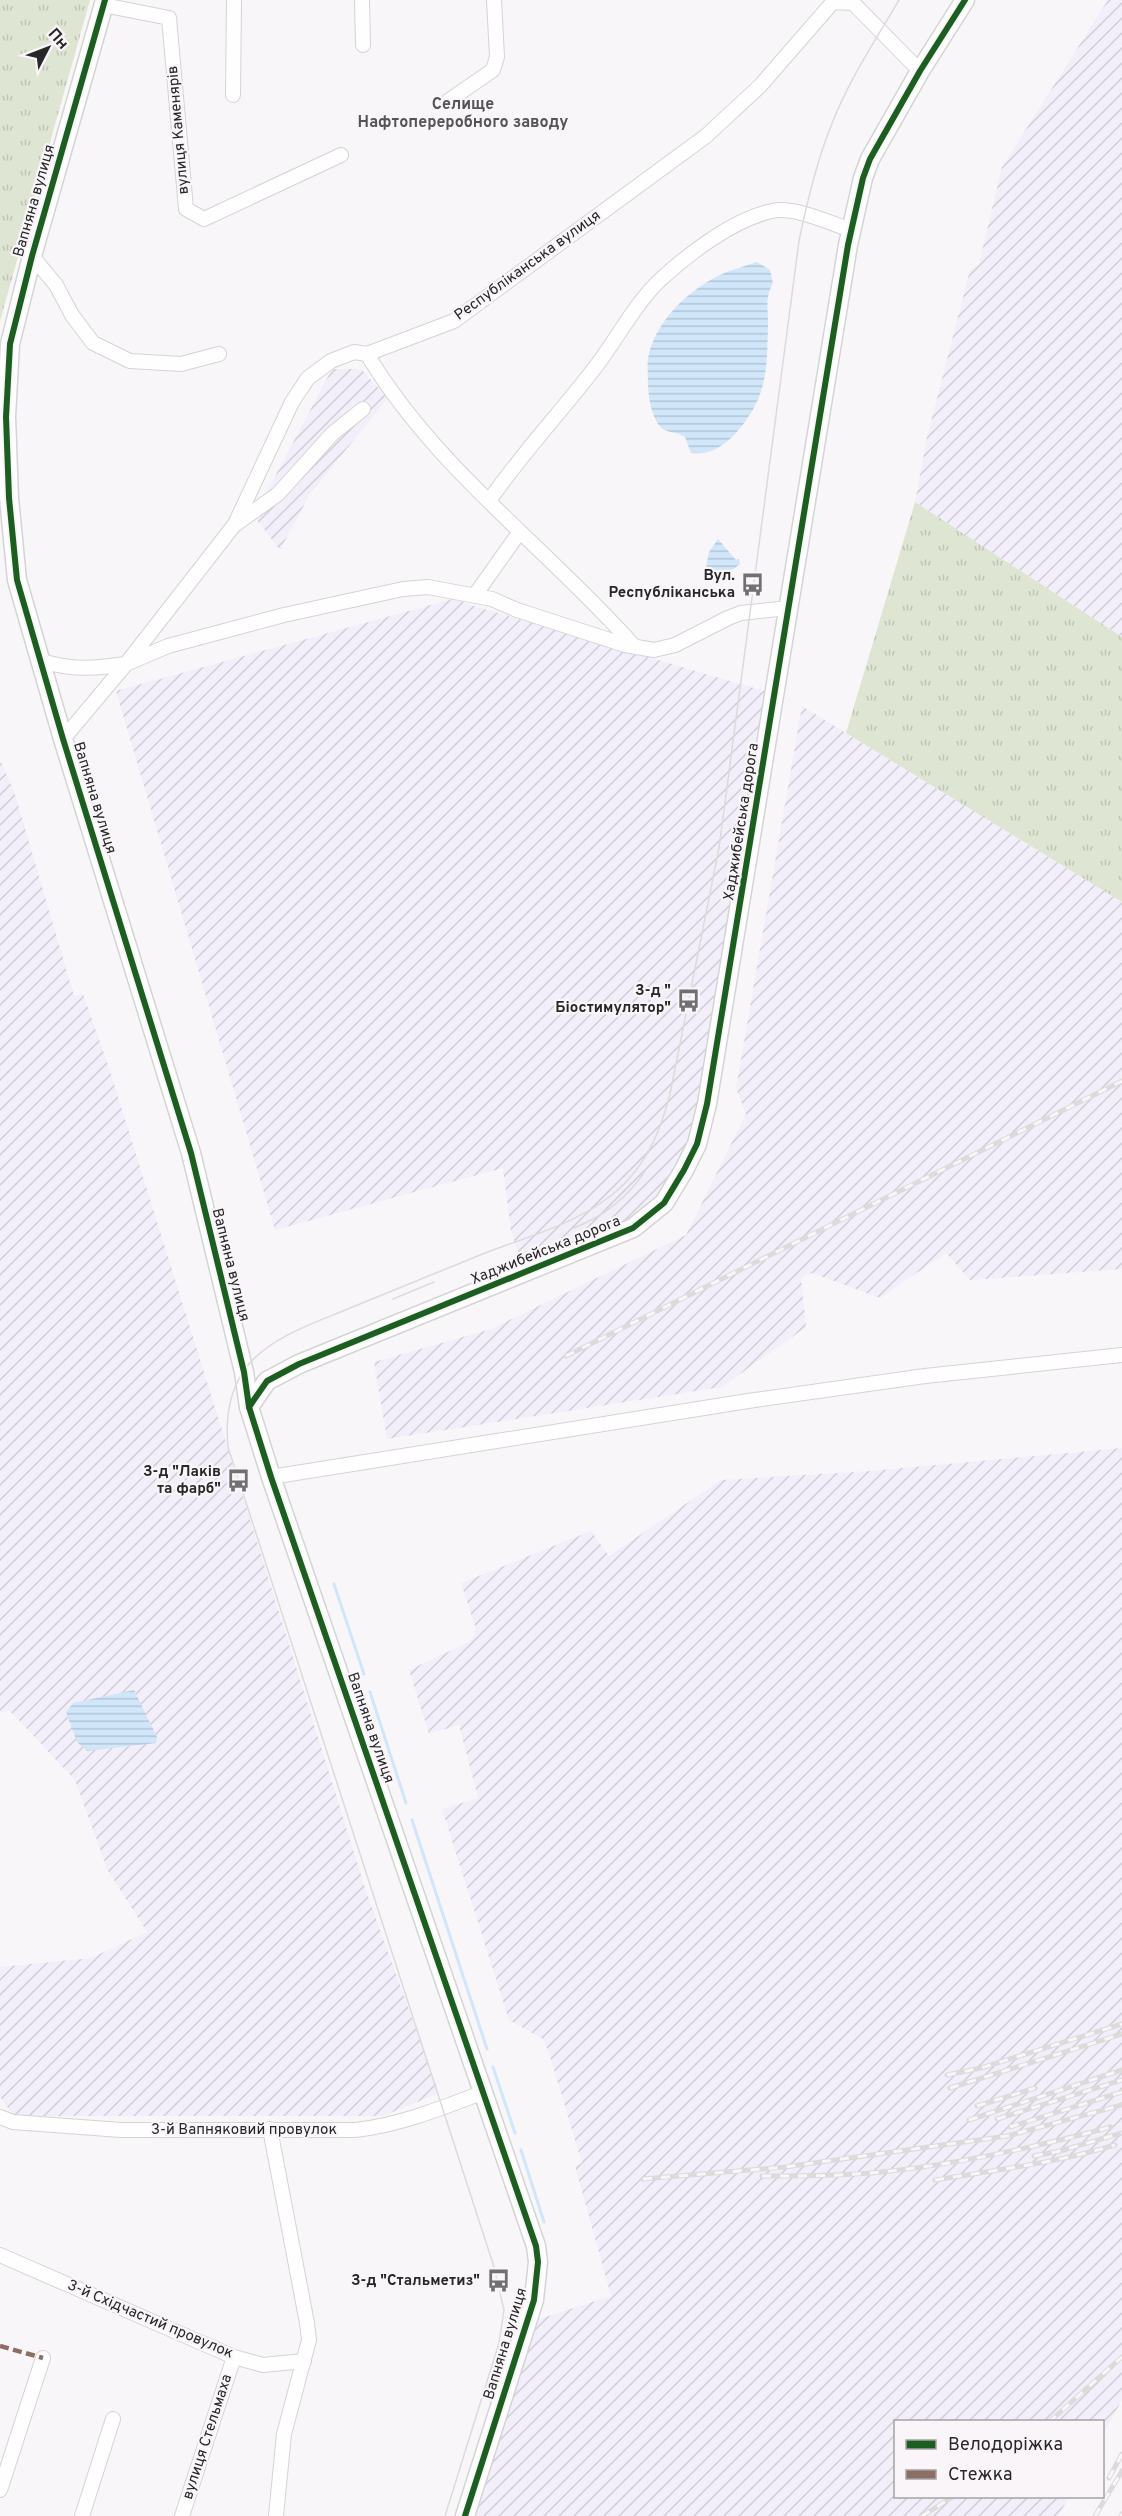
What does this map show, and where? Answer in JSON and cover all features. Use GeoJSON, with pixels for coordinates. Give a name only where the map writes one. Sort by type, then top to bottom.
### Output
{"type":"FeatureCollection","features":[{"type":"Feature","properties":{"kind":"street"},"geometry":{"type":"LineString","coordinates":[[233,95],[234,0]]}},
{"type":"Feature","properties":{"kind":"street"},"geometry":{"type":"LineString","coordinates":[[362,0],[363,45]]}},
{"type":"Feature","properties":{"kind":"street"},"geometry":{"type":"LineString","coordinates":[[448,101],[493,70],[497,57],[494,0]]}},
{"type":"Feature","properties":{"kind":"street","name":"Хаджибейська дорога"},"geometry":{"type":"LineString","coordinates":[[249,1407],[267,1381],[299,1364],[633,1228],[664,1203],[697,1143],[707,1104],[851,230],[863,178],[870,159],[920,71],[965,0]]}},
{"type":"Feature","properties":{"kind":"street","name":"Республіканська вулиця"},"geometry":{"type":"LineString","coordinates":[[63,740],[236,524],[292,402],[308,378],[331,361],[354,352],[367,354],[454,321],[706,136],[760,86],[833,2],[853,3],[920,71]]}},
{"type":"Feature","properties":{"kind":"street","name":"вулиця Каменярів"},"geometry":{"type":"LineString","coordinates":[[104,3],[169,18],[186,209],[204,219],[341,155]]}},
{"type":"Feature","properties":{"kind":"street","name":"Вапняна вулиця"},"geometry":{"type":"LineString","coordinates":[[104,3],[32,256],[10,344],[6,417],[9,498],[17,579],[63,740],[191,1154],[244,1372],[249,1407],[271,1477],[536,2246],[537,2278],[534,2300],[465,2516]]}},
{"type":"Feature","properties":{"kind":"street"},"geometry":{"type":"LineString","coordinates":[[489,501],[527,448],[597,365],[659,281],[710,240],[753,216],[774,210],[792,211],[851,230]]}},
{"type":"Feature","properties":{"kind":"street"},"geometry":{"type":"LineString","coordinates":[[32,256],[56,285],[72,315],[93,343],[130,361],[181,364],[219,354]]}},
{"type":"Feature","properties":{"kind":"street"},"geometry":{"type":"LineString","coordinates":[[367,354],[409,413],[489,501],[634,646]]}},
{"type":"Feature","properties":{"kind":"street"},"geometry":{"type":"LineString","coordinates":[[236,524],[278,494],[332,434],[363,409]]}},
{"type":"Feature","properties":{"kind":"street"},"geometry":{"type":"LineString","coordinates":[[475,595],[519,532]]}},
{"type":"Feature","properties":{"kind":"street"},"geometry":{"type":"LineString","coordinates":[[41,661],[64,668],[92,669],[126,664],[168,646],[284,615],[403,588],[428,587],[475,595],[634,646],[654,650],[665,649],[741,613],[788,608]]}},
{"type":"Feature","properties":{"kind":"street"},"geometry":{"type":"LineString","coordinates":[[271,1477],[748,1401],[925,1376],[1122,1355]]}},
{"type":"Feature","properties":{"kind":"street","name":"3-й Вапняковий провулок"},"geometry":{"type":"LineString","coordinates":[[0,2117],[13,2122],[121,2130],[355,2130],[379,2127],[426,2114],[484,2092]]}},
{"type":"Feature","properties":{"kind":"street"},"geometry":{"type":"LineString","coordinates":[[270,2129],[309,2340],[284,2434],[276,2516]]}},
{"type":"Feature","properties":{"kind":"street","name":"3-й Східчастий провулок"},"geometry":{"type":"LineString","coordinates":[[0,2255],[234,2357],[263,2365],[304,2361]]}},
{"type":"Feature","properties":{"kind":"street","name":"вулиця Стельмаха"},"geometry":{"type":"LineString","coordinates":[[182,2516],[234,2357]]}},
{"type":"Feature","properties":{"kind":"street"},"geometry":{"type":"LineString","coordinates":[[0,2490],[43,2358]]}},
{"type":"Feature","properties":{"kind":"street"},"geometry":{"type":"LineString","coordinates":[[82,2516],[113,2419]]}},
{"type":"Feature","properties":{"kind":"shaded area"},"geometry":{"type":"Polygon","coordinates":[[[1108,0],[1122,0],[1122,637],[915,502],[927,437],[970,270],[979,264],[1002,167],[1108,0]]]}},
{"type":"Feature","properties":{"kind":"shaded area"},"geometry":{"type":"Polygon","coordinates":[[[332,369],[361,369],[388,398],[310,494],[280,550],[254,516],[332,369]]]}},
{"type":"Feature","properties":{"kind":"shaded area"},"geometry":{"type":"Polygon","coordinates":[[[460,597],[464,603],[771,693],[694,1141],[655,1201],[627,1222],[524,1268],[511,1232],[503,1168],[275,1230],[116,691],[460,597]]]}},
{"type":"Feature","properties":{"kind":"shaded area"},"geometry":{"type":"Polygon","coordinates":[[[802,706],[1122,902],[1122,1269],[970,1280],[946,1253],[880,1298],[812,1273],[801,1278],[806,1327],[722,1387],[387,1439],[374,1362],[491,1329],[686,1235],[746,1114],[736,1088],[802,706]]]}},
{"type":"Feature","properties":{"kind":"shaded area"},"geometry":{"type":"Polygon","coordinates":[[[0,760],[14,791],[74,996],[83,994],[109,1068],[366,1891],[439,2093],[383,2116],[14,2116],[0,2097],[0,1967],[91,1958],[147,1932],[108,1871],[75,1780],[10,1711],[0,1712],[0,760]]]}},
{"type":"Feature","properties":{"kind":"shaded area"},"geometry":{"type":"Polygon","coordinates":[[[1122,1448],[1122,2400],[1104,2433],[1104,2420],[894,2420],[894,2498],[1068,2498],[1058,2516],[472,2516],[536,2320],[611,2296],[575,2166],[582,2163],[549,2053],[543,2039],[509,2020],[442,1809],[478,1798],[459,1725],[429,1734],[409,1670],[469,1642],[475,1634],[475,1626],[461,1583],[591,1531],[609,1556],[721,1480],[870,1471],[1122,1448]]]}},
{"type":"Feature","properties":{"kind":"green space"},"geometry":{"type":"Polygon","coordinates":[[[0,0],[90,0],[0,321],[0,0]]]}},
{"type":"Feature","properties":{"kind":"green space"},"geometry":{"type":"Polygon","coordinates":[[[915,502],[1122,637],[1122,902],[846,733],[915,502]]]}},
{"type":"Feature","properties":{"kind":"water"},"geometry":{"type":"Polygon","coordinates":[[[757,262],[770,270],[773,283],[768,298],[766,369],[760,395],[746,421],[725,443],[710,452],[691,453],[685,437],[662,428],[654,417],[648,388],[648,362],[652,345],[665,320],[697,288],[722,274],[757,262]]]}},
{"type":"Feature","properties":{"kind":"water"},"geometry":{"type":"Polygon","coordinates":[[[718,539],[736,560],[739,559],[740,564],[732,570],[715,572],[706,567],[709,552],[718,539]]]}},
{"type":"Feature","properties":{"kind":"water"},"geometry":{"type":"Polygon","coordinates":[[[134,1690],[157,1737],[156,1743],[87,1751],[77,1742],[66,1712],[73,1703],[134,1690]]]}},
{"type":"Feature","properties":{"kind":"waterway"},"geometry":{"type":"LineString","coordinates":[[334,1584],[364,1674]]}},
{"type":"Feature","properties":{"kind":"waterway"},"geometry":{"type":"LineString","coordinates":[[370,1692],[406,1803]]}},
{"type":"Feature","properties":{"kind":"waterway"},"geometry":{"type":"LineString","coordinates":[[412,1820],[487,2049]]}},
{"type":"Feature","properties":{"kind":"waterway"},"geometry":{"type":"LineString","coordinates":[[493,2067],[515,2133]]}},
{"type":"Feature","properties":{"kind":"waterway"},"geometry":{"type":"LineString","coordinates":[[521,2150],[544,2222]]}},
{"type":"Feature","properties":{"kind":"tram line"},"geometry":{"type":"LineString","coordinates":[[445,2516],[499,2343],[504,2310],[494,2267],[228,1447],[228,1414],[236,1384],[248,1365],[282,1338],[323,1319],[576,1218],[609,1198],[623,1185],[640,1165],[653,1143],[670,1094],[719,848],[802,226],[816,168],[838,109],[862,62],[899,0]]}},
{"type":"Feature","properties":{"kind":"tram line"},"geometry":{"type":"LineString","coordinates":[[574,1228],[614,1205],[645,1171]]}},
{"type":"Feature","properties":{"kind":"tram line"},"geometry":{"type":"LineString","coordinates":[[393,1299],[434,1282]]}},
{"type":"Feature","properties":{"kind":"railway"},"geometry":{"type":"LineString","coordinates":[[566,1356],[1122,1081]]}},
{"type":"Feature","properties":{"kind":"railway"},"geometry":{"type":"LineString","coordinates":[[947,2075],[981,2068],[1122,2024]]}},
{"type":"Feature","properties":{"kind":"railway"},"geometry":{"type":"LineString","coordinates":[[950,2088],[1122,2034]]}},
{"type":"Feature","properties":{"kind":"railway"},"geometry":{"type":"LineString","coordinates":[[969,2120],[1122,2070]]}},
{"type":"Feature","properties":{"kind":"railway"},"geometry":{"type":"LineString","coordinates":[[997,2119],[1122,2080]]}},
{"type":"Feature","properties":{"kind":"railway"},"geometry":{"type":"LineString","coordinates":[[977,2106],[1035,2088]]}},
{"type":"Feature","properties":{"kind":"railway"},"geometry":{"type":"LineString","coordinates":[[1010,2127],[1122,2092]]}},
{"type":"Feature","properties":{"kind":"railway"},"geometry":{"type":"LineString","coordinates":[[643,2179],[785,2167],[1007,2136],[1122,2105]]}},
{"type":"Feature","properties":{"kind":"railway"},"geometry":{"type":"LineString","coordinates":[[762,2176],[852,2174],[911,2169],[997,2154],[1111,2127]]}},
{"type":"Feature","properties":{"kind":"railway"},"geometry":{"type":"LineString","coordinates":[[1034,2156],[1122,2133]]}},
{"type":"Feature","properties":{"kind":"railway"},"geometry":{"type":"LineString","coordinates":[[935,2180],[1048,2161],[1115,2145]]}},
{"type":"Feature","properties":{"kind":"railway"},"geometry":{"type":"LineString","coordinates":[[1051,2420],[1122,2357]]}},
{"type":"Feature","properties":{"kind":"railway"},"geometry":{"type":"LineString","coordinates":[[1109,2478],[1122,2454]]}},
{"type":"Feature","properties":{"kind":"railway"},"geometry":{"type":"LineString","coordinates":[[1095,2516],[1122,2471]]}},
{"type":"Feature","properties":{"kind":"railway"},"geometry":{"type":"LineString","coordinates":[[922,2516],[951,2498]]}},
{"type":"Feature","properties":{"kind":"marked path"},"geometry":{"type":"LineString","coordinates":[[0,2346],[43,2358]]}},
{"type":"Feature","properties":{"kind":"cycle path"},"geometry":{"type":"LineString","coordinates":[[105,0],[32,256],[10,344],[6,417],[9,498],[17,580],[63,739],[191,1153],[244,1372],[249,1407],[271,1477],[536,2246],[538,2262],[534,2300],[465,2516]]}},
{"type":"Feature","properties":{"kind":"cycle path"},"geometry":{"type":"LineString","coordinates":[[249,1407],[267,1381],[299,1364],[633,1228],[664,1203],[684,1170],[697,1144],[707,1104],[848,245],[863,178],[870,159],[920,71],[965,0]]}},
{"type":"Feature","properties":{"kind":"place","name":"Вул. Республіканська"},"geometry":{"type":"Point","coordinates":[753,585]}},
{"type":"Feature","properties":{"kind":"place","name":"З-д \" Біостимулятор\""},"geometry":{"type":"Point","coordinates":[689,1000]}},
{"type":"Feature","properties":{"kind":"place","name":"З-д \"Лаків та фарб\""},"geometry":{"type":"Point","coordinates":[239,1481]}},
{"type":"Feature","properties":{"kind":"place","name":"З-д \"Стальметиз\""},"geometry":{"type":"Point","coordinates":[498,2281]}},
{"type":"Feature","properties":{"kind":"district","name":"Селище Нафтопереробного заводу"},"geometry":{"type":"Point","coordinates":[463,114]}}]}
